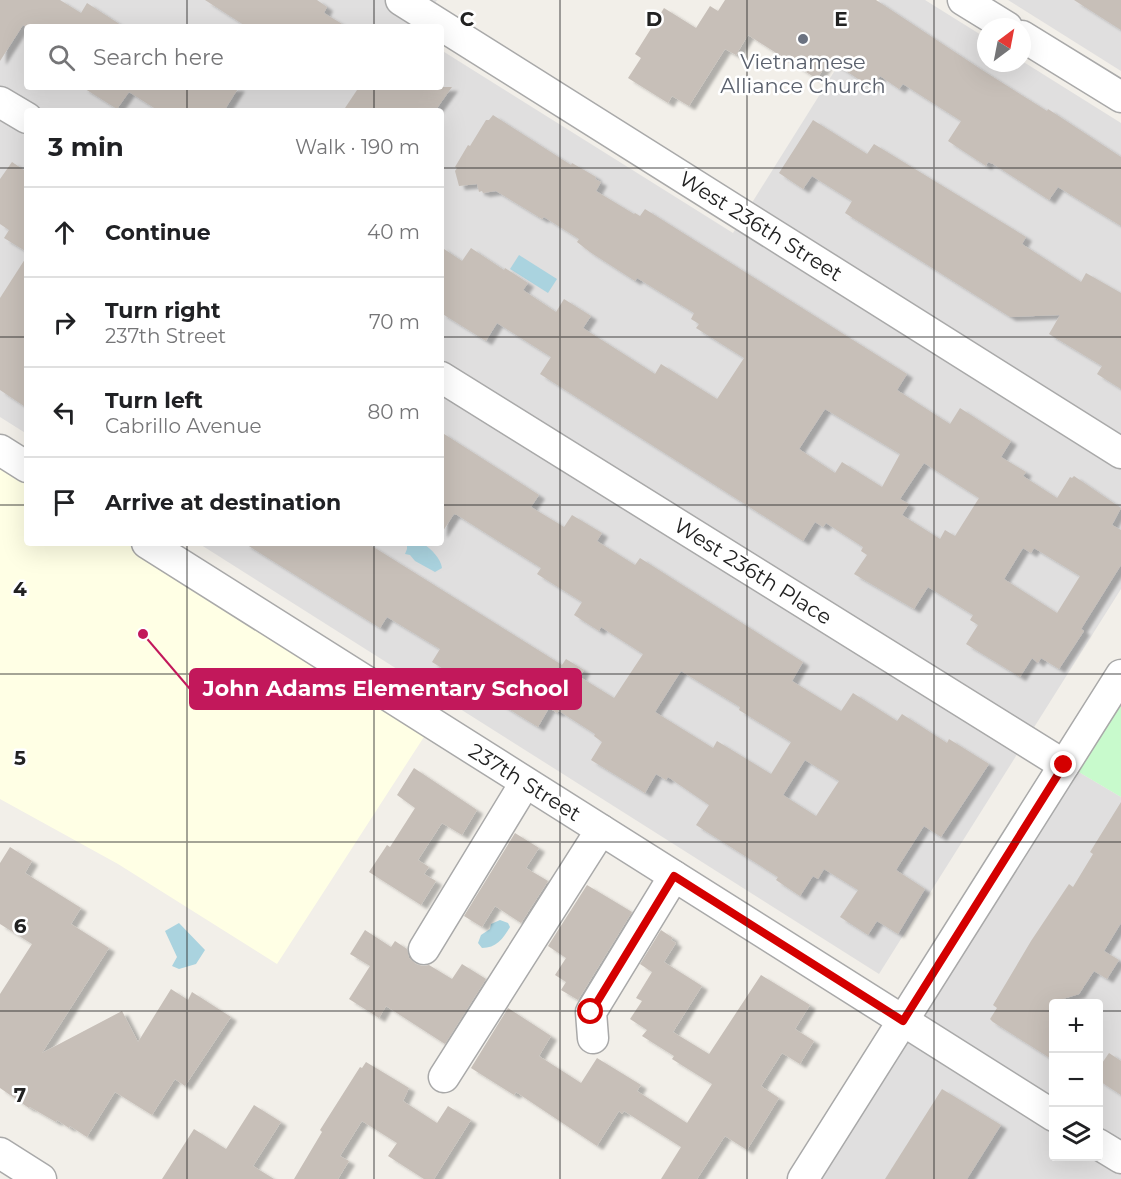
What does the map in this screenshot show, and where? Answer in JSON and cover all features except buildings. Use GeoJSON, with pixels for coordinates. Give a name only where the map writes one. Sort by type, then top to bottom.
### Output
{"type":"FeatureCollection","features":[{"type":"Feature","properties":{"kind":"street","name":"West 236th Street"},"geometry":{"type":"LineString","coordinates":[[401,0],[439,24]]}},
{"type":"Feature","properties":{"kind":"street"},"geometry":{"type":"LineString","coordinates":[[963,0],[992,18]]}},
{"type":"Feature","properties":{"kind":"street","name":"West 236th Street"},"geometry":{"type":"LineString","coordinates":[[444,27],[1121,453]]}},
{"type":"Feature","properties":{"kind":"street"},"geometry":{"type":"LineString","coordinates":[[1031,42],[1121,97]]}},
{"type":"Feature","properties":{"kind":"street"},"geometry":{"type":"LineString","coordinates":[[0,102],[24,116]]}},
{"type":"Feature","properties":{"kind":"street","name":"West 236th Place"},"geometry":{"type":"LineString","coordinates":[[444,379],[1064,765]]}},
{"type":"Feature","properties":{"kind":"street"},"geometry":{"type":"LineString","coordinates":[[0,450],[24,465]]}},
{"type":"Feature","properties":{"kind":"street","name":"237th Street"},"geometry":{"type":"LineString","coordinates":[[152,546],[1049,1113]]}},
{"type":"Feature","properties":{"kind":"street"},"geometry":{"type":"LineString","coordinates":[[804,1179],[1121,675]]}},
{"type":"Feature","properties":{"kind":"street"},"geometry":{"type":"LineString","coordinates":[[424,949],[525,783]]}},
{"type":"Feature","properties":{"kind":"street"},"geometry":{"type":"LineString","coordinates":[[444,1077],[601,830]]}},
{"type":"Feature","properties":{"kind":"street"},"geometry":{"type":"LineString","coordinates":[[593,1038],[591,1012],[674,876]]}},
{"type":"Feature","properties":{"kind":"street"},"geometry":{"type":"LineString","coordinates":[[1103,1147],[1121,1158]]}},
{"type":"Feature","properties":{"kind":"street"},"geometry":{"type":"LineString","coordinates":[[0,1153],[41,1179]]}},
{"type":"Feature","properties":{"kind":"shaded area"},"geometry":{"type":"Polygon","coordinates":[[[0,0],[437,0],[421,24],[24,24],[24,90],[444,90],[444,52],[733,233],[879,0],[925,0],[977,32],[977,72],[1031,72],[1031,67],[1121,123],[1121,589],[879,974],[203,546],[444,546],[444,108],[24,108],[24,432],[0,417],[0,0]]]}},
{"type":"Feature","properties":{"kind":"shaded area"},"geometry":{"type":"Polygon","coordinates":[[[1008,0],[1121,0],[1121,71],[1008,0]]]}},
{"type":"Feature","properties":{"kind":"shaded area"},"geometry":{"type":"Polygon","coordinates":[[[0,455],[24,470],[24,546],[145,546],[431,726],[277,964],[118,864],[0,799],[0,455]]]}},
{"type":"Feature","properties":{"kind":"shaded area"},"geometry":{"type":"Polygon","coordinates":[[[1072,768],[1121,797],[1121,1153],[1103,1142],[1103,999],[1049,999],[1049,1108],[913,1022],[1072,768]]]}},
{"type":"Feature","properties":{"kind":"shaded area"},"geometry":{"type":"Polygon","coordinates":[[[908,1029],[1049,1117],[1049,1161],[1103,1161],[1103,1157],[1121,1162],[1121,1179],[813,1179],[908,1029]]]}},
{"type":"Feature","properties":{"kind":"green space"},"geometry":{"type":"Polygon","coordinates":[[[1121,689],[1121,797],[1072,768],[1121,689]]]}},
{"type":"Feature","properties":{"kind":"water"},"geometry":{"type":"Polygon","coordinates":[[[519,255],[557,279],[548,293],[510,269],[519,255]]]}},
{"type":"Feature","properties":{"kind":"water"},"geometry":{"type":"Polygon","coordinates":[[[407,546],[426,546],[438,558],[442,568],[435,572],[405,554],[407,546]]]}},
{"type":"Feature","properties":{"kind":"water"},"geometry":{"type":"Polygon","coordinates":[[[500,920],[508,923],[510,927],[495,945],[482,948],[478,943],[481,935],[490,929],[491,924],[500,920]]]}},
{"type":"Feature","properties":{"kind":"water"},"geometry":{"type":"Polygon","coordinates":[[[179,923],[205,950],[196,964],[179,969],[172,966],[177,957],[165,931],[179,923]]]}},
{"type":"Feature","properties":{"kind":"place","name":"Vietnamese Alliance Church"},"geometry":{"type":"Point","coordinates":[803,39]}},
{"type":"Feature","properties":{"kind":"place","name":"John Adams Elementary School"},"geometry":{"type":"Point","coordinates":[143,634]}},
{"type":"Feature","properties":{"kind":"route"},"geometry":{"type":"LineString","coordinates":[[591,1012],[674,876],[903,1021],[1064,765]]}}]}
